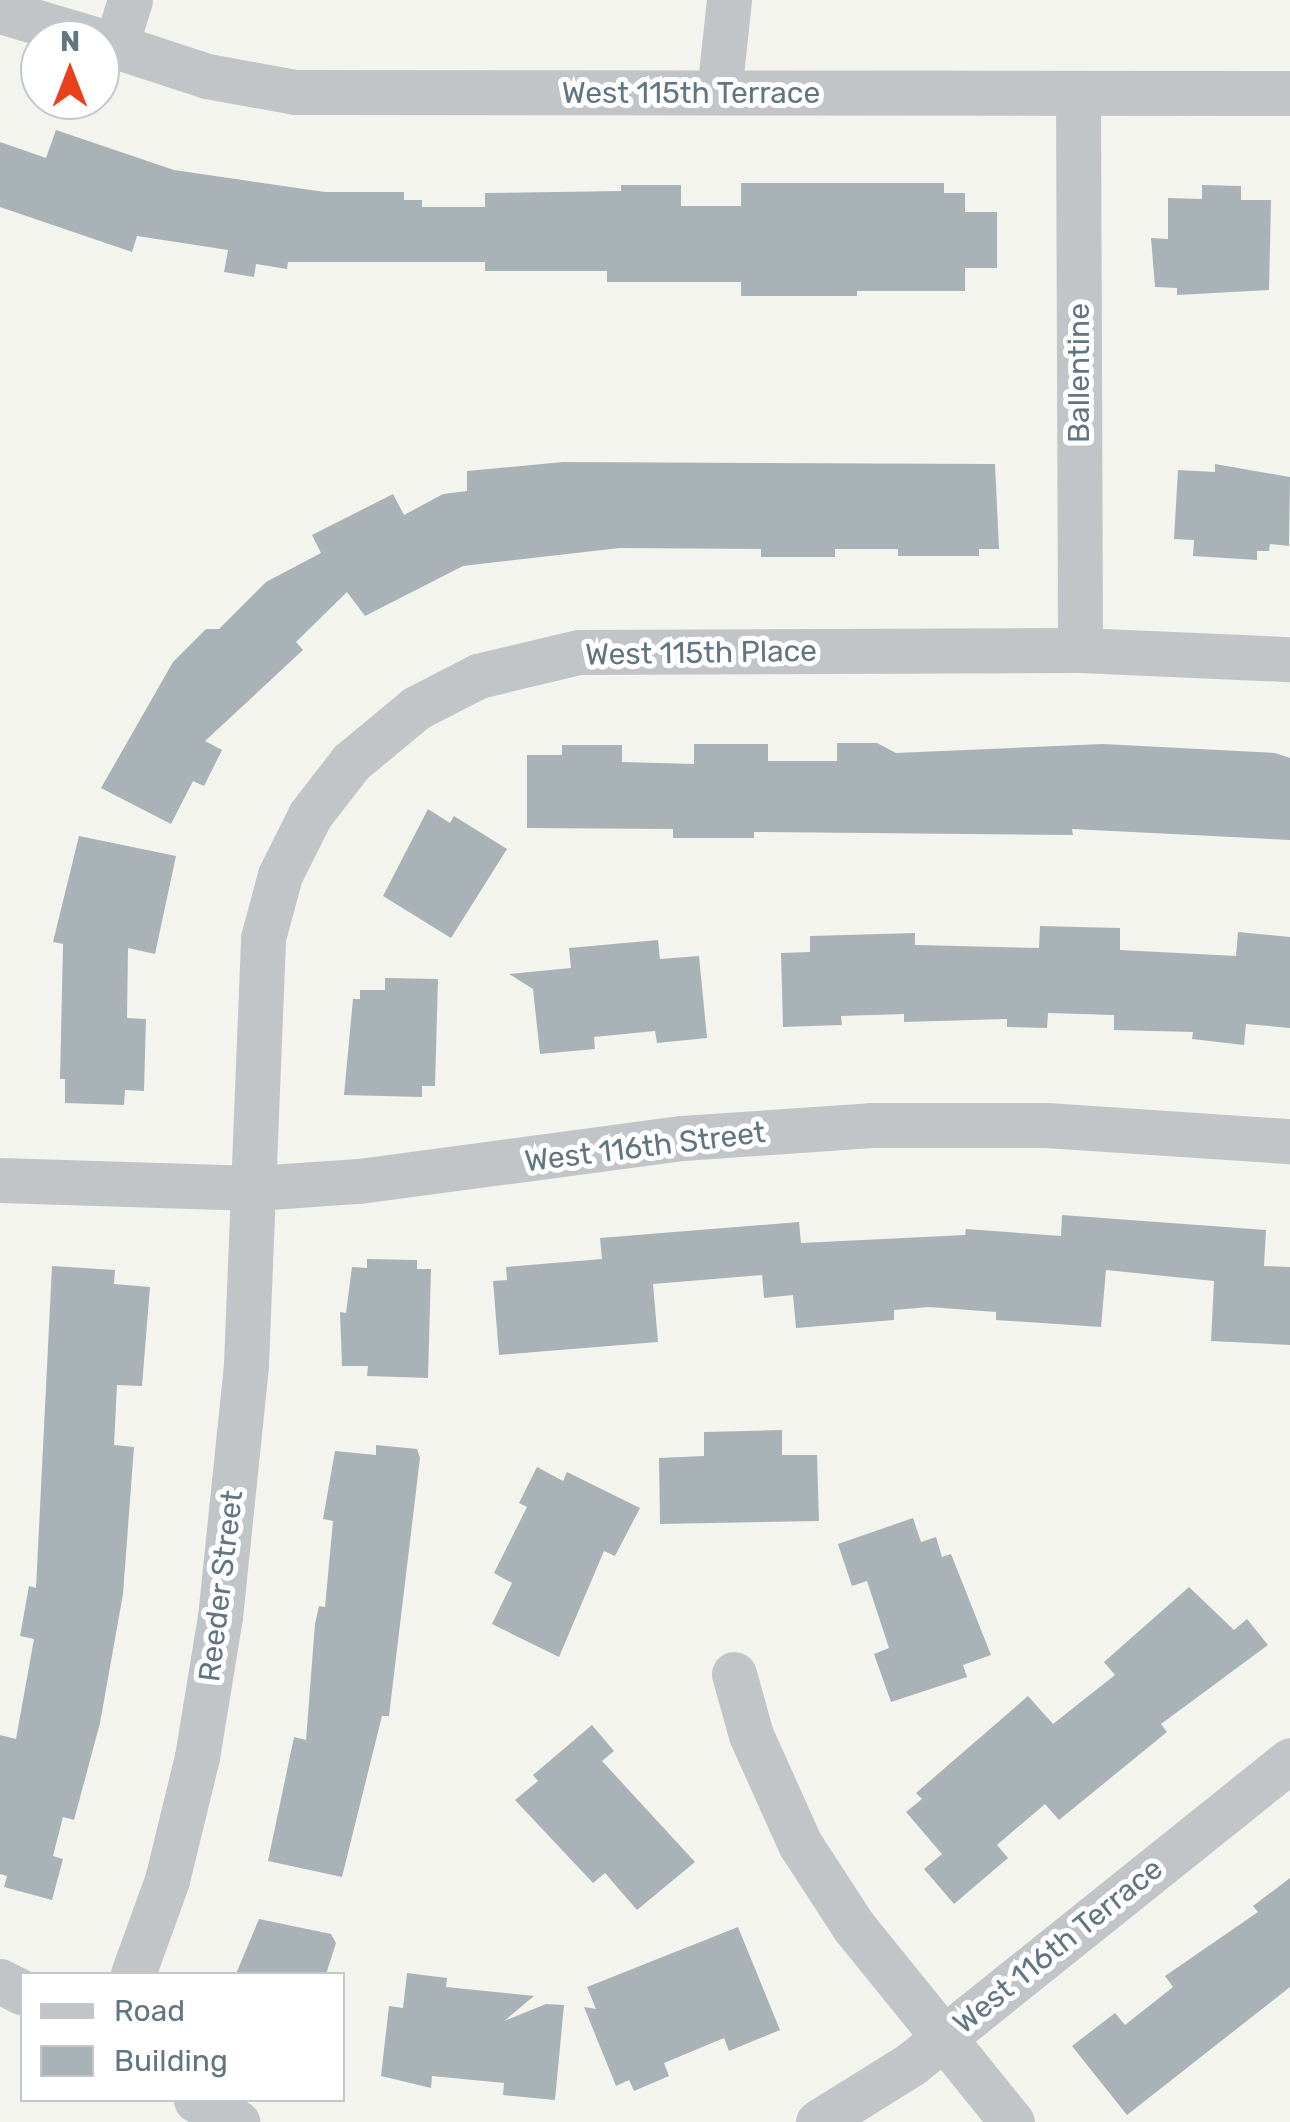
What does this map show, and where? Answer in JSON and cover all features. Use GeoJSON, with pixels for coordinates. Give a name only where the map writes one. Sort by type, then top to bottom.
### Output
{"type":"FeatureCollection","features":[{"type":"Feature","properties":{"kind":"street"},"geometry":{"type":"LineString","coordinates":[[719,92],[729,0]]}},
{"type":"Feature","properties":{"kind":"street","name":"West 115th Terrace"},"geometry":{"type":"LineString","coordinates":[[0,12],[28,20]]}},
{"type":"Feature","properties":{"kind":"street","name":"West 115th Terrace"},"geometry":{"type":"LineString","coordinates":[[120,47],[208,76],[296,92],[1290,93]]}},
{"type":"Feature","properties":{"kind":"street","name":"Ballentine"},"geometry":{"type":"LineString","coordinates":[[1078,95],[1080,650]]}},
{"type":"Feature","properties":{"kind":"street","name":"West 115th Place"},"geometry":{"type":"LineString","coordinates":[[255,1188],[258,982],[280,875],[310,815],[350,762],[416,708],[478,676],[579,652],[1080,650],[1290,659]]}},
{"type":"Feature","properties":{"kind":"street","name":"West 116th Street"},"geometry":{"type":"LineString","coordinates":[[0,1180],[255,1188],[438,1173],[682,1138],[871,1125],[1046,1125],[1290,1141]]}},
{"type":"Feature","properties":{"kind":"street","name":"Reeder Street"},"geometry":{"type":"LineString","coordinates":[[134,1972],[167,1880],[193,1775],[220,1617],[246,1364],[255,1188]]}},
{"type":"Feature","properties":{"kind":"street"},"geometry":{"type":"LineString","coordinates":[[734,1674],[751,1736],[800,1844],[854,1928],[1012,2122]]}},
{"type":"Feature","properties":{"kind":"street","name":"West 116th Terrace"},"geometry":{"type":"LineString","coordinates":[[818,2122],[944,2038],[1290,1760]]}},
{"type":"Feature","properties":{"kind":"street"},"geometry":{"type":"LineString","coordinates":[[200,2102],[237,2122]]}},
{"type":"Feature","properties":{"kind":"building"},"geometry":{"type":"Polygon","coordinates":[[[56,130],[174,170],[325,192],[404,192],[404,200],[422,200],[422,207],[485,207],[485,193],[621,191],[621,185],[681,185],[681,206],[741,206],[741,183],[944,183],[944,193],[965,193],[965,212],[997,212],[997,268],[965,268],[965,291],[857,291],[857,296],[741,296],[741,282],[607,282],[607,271],[485,271],[485,262],[288,262],[287,269],[256,264],[254,277],[224,272],[228,250],[137,236],[132,252],[0,207],[0,142],[46,158],[56,130]]]}},
{"type":"Feature","properties":{"kind":"building"},"geometry":{"type":"Polygon","coordinates":[[[1202,185],[1241,186],[1241,200],[1271,200],[1269,290],[1177,295],[1177,288],[1155,287],[1151,238],[1168,239],[1168,198],[1202,199],[1202,185]]]}},
{"type":"Feature","properties":{"kind":"building"},"geometry":{"type":"Polygon","coordinates":[[[563,462],[995,464],[999,549],[979,549],[979,556],[898,556],[898,549],[835,549],[835,557],[761,557],[761,549],[620,548],[463,566],[365,616],[347,592],[296,642],[303,650],[205,741],[222,750],[204,786],[193,781],[171,824],[101,788],[173,662],[206,629],[219,629],[266,582],[321,553],[312,535],[393,494],[404,515],[443,494],[467,491],[467,471],[563,462]]]}},
{"type":"Feature","properties":{"kind":"building"},"geometry":{"type":"Polygon","coordinates":[[[1215,464],[1290,477],[1289,546],[1270,544],[1269,551],[1257,551],[1257,560],[1193,556],[1194,540],[1174,539],[1178,470],[1215,472],[1215,464]]]}},
{"type":"Feature","properties":{"kind":"building"},"geometry":{"type":"Polygon","coordinates":[[[837,743],[877,743],[896,753],[1103,744],[1275,753],[1290,758],[1290,840],[1072,829],[1073,835],[754,832],[754,838],[673,838],[673,829],[527,828],[527,755],[562,755],[562,745],[622,745],[622,762],[694,764],[694,744],[768,744],[768,761],[837,761],[837,743]]]}},
{"type":"Feature","properties":{"kind":"building"},"geometry":{"type":"Polygon","coordinates":[[[428,809],[450,823],[454,816],[507,849],[451,938],[383,896],[428,809]]]}},
{"type":"Feature","properties":{"kind":"building"},"geometry":{"type":"Polygon","coordinates":[[[79,836],[176,856],[155,954],[128,948],[127,1018],[146,1019],[144,1091],[125,1090],[124,1105],[65,1103],[65,1079],[60,1079],[63,944],[53,942],[79,836]]]}},
{"type":"Feature","properties":{"kind":"building"},"geometry":{"type":"Polygon","coordinates":[[[1040,926],[1120,928],[1120,950],[1236,956],[1238,932],[1290,937],[1290,1028],[1246,1024],[1244,1045],[1192,1039],[1193,1032],[1114,1030],[1114,1015],[1048,1013],[1047,1028],[1007,1027],[1007,1019],[904,1022],[904,1014],[841,1016],[842,1025],[783,1027],[781,953],[810,952],[810,936],[915,933],[915,945],[1039,948],[1040,926]]]}},
{"type":"Feature","properties":{"kind":"building"},"geometry":{"type":"Polygon","coordinates":[[[658,940],[660,959],[699,956],[707,1038],[657,1043],[655,1031],[594,1037],[595,1049],[540,1054],[533,989],[509,974],[571,968],[569,948],[658,940]]]}},
{"type":"Feature","properties":{"kind":"building"},"geometry":{"type":"Polygon","coordinates":[[[385,978],[438,979],[435,1086],[422,1086],[422,1097],[344,1095],[353,999],[360,999],[360,990],[385,990],[385,978]]]}},
{"type":"Feature","properties":{"kind":"building"},"geometry":{"type":"Polygon","coordinates":[[[1062,1215],[1266,1230],[1264,1266],[1290,1267],[1290,1345],[1211,1341],[1214,1281],[1106,1270],[1101,1327],[996,1320],[996,1312],[929,1307],[894,1310],[894,1320],[796,1328],[793,1295],[764,1298],[762,1275],[653,1284],[658,1342],[499,1355],[493,1281],[507,1280],[506,1267],[602,1259],[600,1238],[799,1222],[801,1243],[965,1235],[966,1229],[1061,1236],[1062,1215]]]}},
{"type":"Feature","properties":{"kind":"building"},"geometry":{"type":"Polygon","coordinates":[[[367,1259],[417,1260],[417,1269],[431,1269],[428,1378],[367,1376],[368,1366],[342,1366],[340,1312],[346,1313],[352,1267],[367,1268],[367,1259]]]}},
{"type":"Feature","properties":{"kind":"building"},"geometry":{"type":"Polygon","coordinates":[[[52,1266],[115,1270],[114,1284],[150,1287],[142,1386],[117,1385],[114,1445],[134,1447],[123,1594],[100,1723],[74,1820],[63,1817],[53,1856],[63,1859],[52,1900],[4,1887],[7,1876],[0,1874],[0,1735],[16,1739],[34,1639],[20,1636],[29,1586],[36,1588],[52,1266]]]}},
{"type":"Feature","properties":{"kind":"building"},"geometry":{"type":"Polygon","coordinates":[[[782,1430],[782,1455],[817,1455],[819,1521],[660,1524],[659,1458],[704,1456],[704,1432],[782,1430]]]}},
{"type":"Feature","properties":{"kind":"building"},"geometry":{"type":"Polygon","coordinates":[[[376,1445],[417,1449],[420,1458],[389,1716],[382,1716],[342,1877],[268,1861],[294,1737],[306,1740],[315,1624],[319,1606],[325,1607],[333,1521],[323,1519],[335,1451],[376,1455],[376,1445]]]}},
{"type":"Feature","properties":{"kind":"building"},"geometry":{"type":"Polygon","coordinates":[[[537,1467],[563,1481],[567,1472],[640,1508],[615,1556],[604,1551],[559,1657],[492,1624],[512,1583],[494,1573],[527,1507],[519,1503],[537,1467]]]}},
{"type":"Feature","properties":{"kind":"building"},"geometry":{"type":"Polygon","coordinates":[[[913,1518],[921,1542],[936,1537],[942,1557],[951,1554],[991,1655],[963,1665],[967,1677],[891,1702],[874,1654],[889,1648],[867,1581],[852,1586],[838,1544],[913,1518]]]}},
{"type":"Feature","properties":{"kind":"building"},"geometry":{"type":"Polygon","coordinates":[[[1189,1587],[1234,1630],[1247,1619],[1268,1645],[1161,1724],[1167,1732],[1059,1820],[1045,1804],[997,1845],[1008,1858],[954,1904],[924,1869],[942,1854],[906,1812],[922,1799],[916,1793],[1028,1696],[1053,1724],[1115,1675],[1104,1662],[1189,1587]]]}},
{"type":"Feature","properties":{"kind":"building"},"geometry":{"type":"Polygon","coordinates":[[[592,1725],[614,1751],[602,1761],[695,1862],[637,1910],[605,1873],[593,1883],[515,1800],[538,1781],[533,1775],[592,1725]]]}},
{"type":"Feature","properties":{"kind":"building"},"geometry":{"type":"Polygon","coordinates":[[[1290,1878],[1290,1987],[1127,2115],[1072,2046],[1115,2013],[1125,2025],[1173,1987],[1165,1976],[1258,1912],[1253,1906],[1290,1878]]]}},
{"type":"Feature","properties":{"kind":"building"},"geometry":{"type":"Polygon","coordinates":[[[259,1919],[331,1934],[336,1943],[327,1972],[237,1972],[259,1919]]]}},
{"type":"Feature","properties":{"kind":"building"},"geometry":{"type":"Polygon","coordinates":[[[738,1927],[780,2030],[729,2051],[724,2038],[664,2063],[669,2076],[634,2091],[629,2080],[616,2086],[584,2007],[596,2009],[587,1987],[738,1927]]]}},
{"type":"Feature","properties":{"kind":"building"},"geometry":{"type":"Polygon","coordinates":[[[407,1973],[447,1978],[446,1987],[534,1996],[504,2021],[546,2004],[564,2005],[555,2100],[503,2095],[504,2083],[432,2076],[431,2088],[381,2076],[389,2006],[403,2008],[407,1973]]]}}]}
